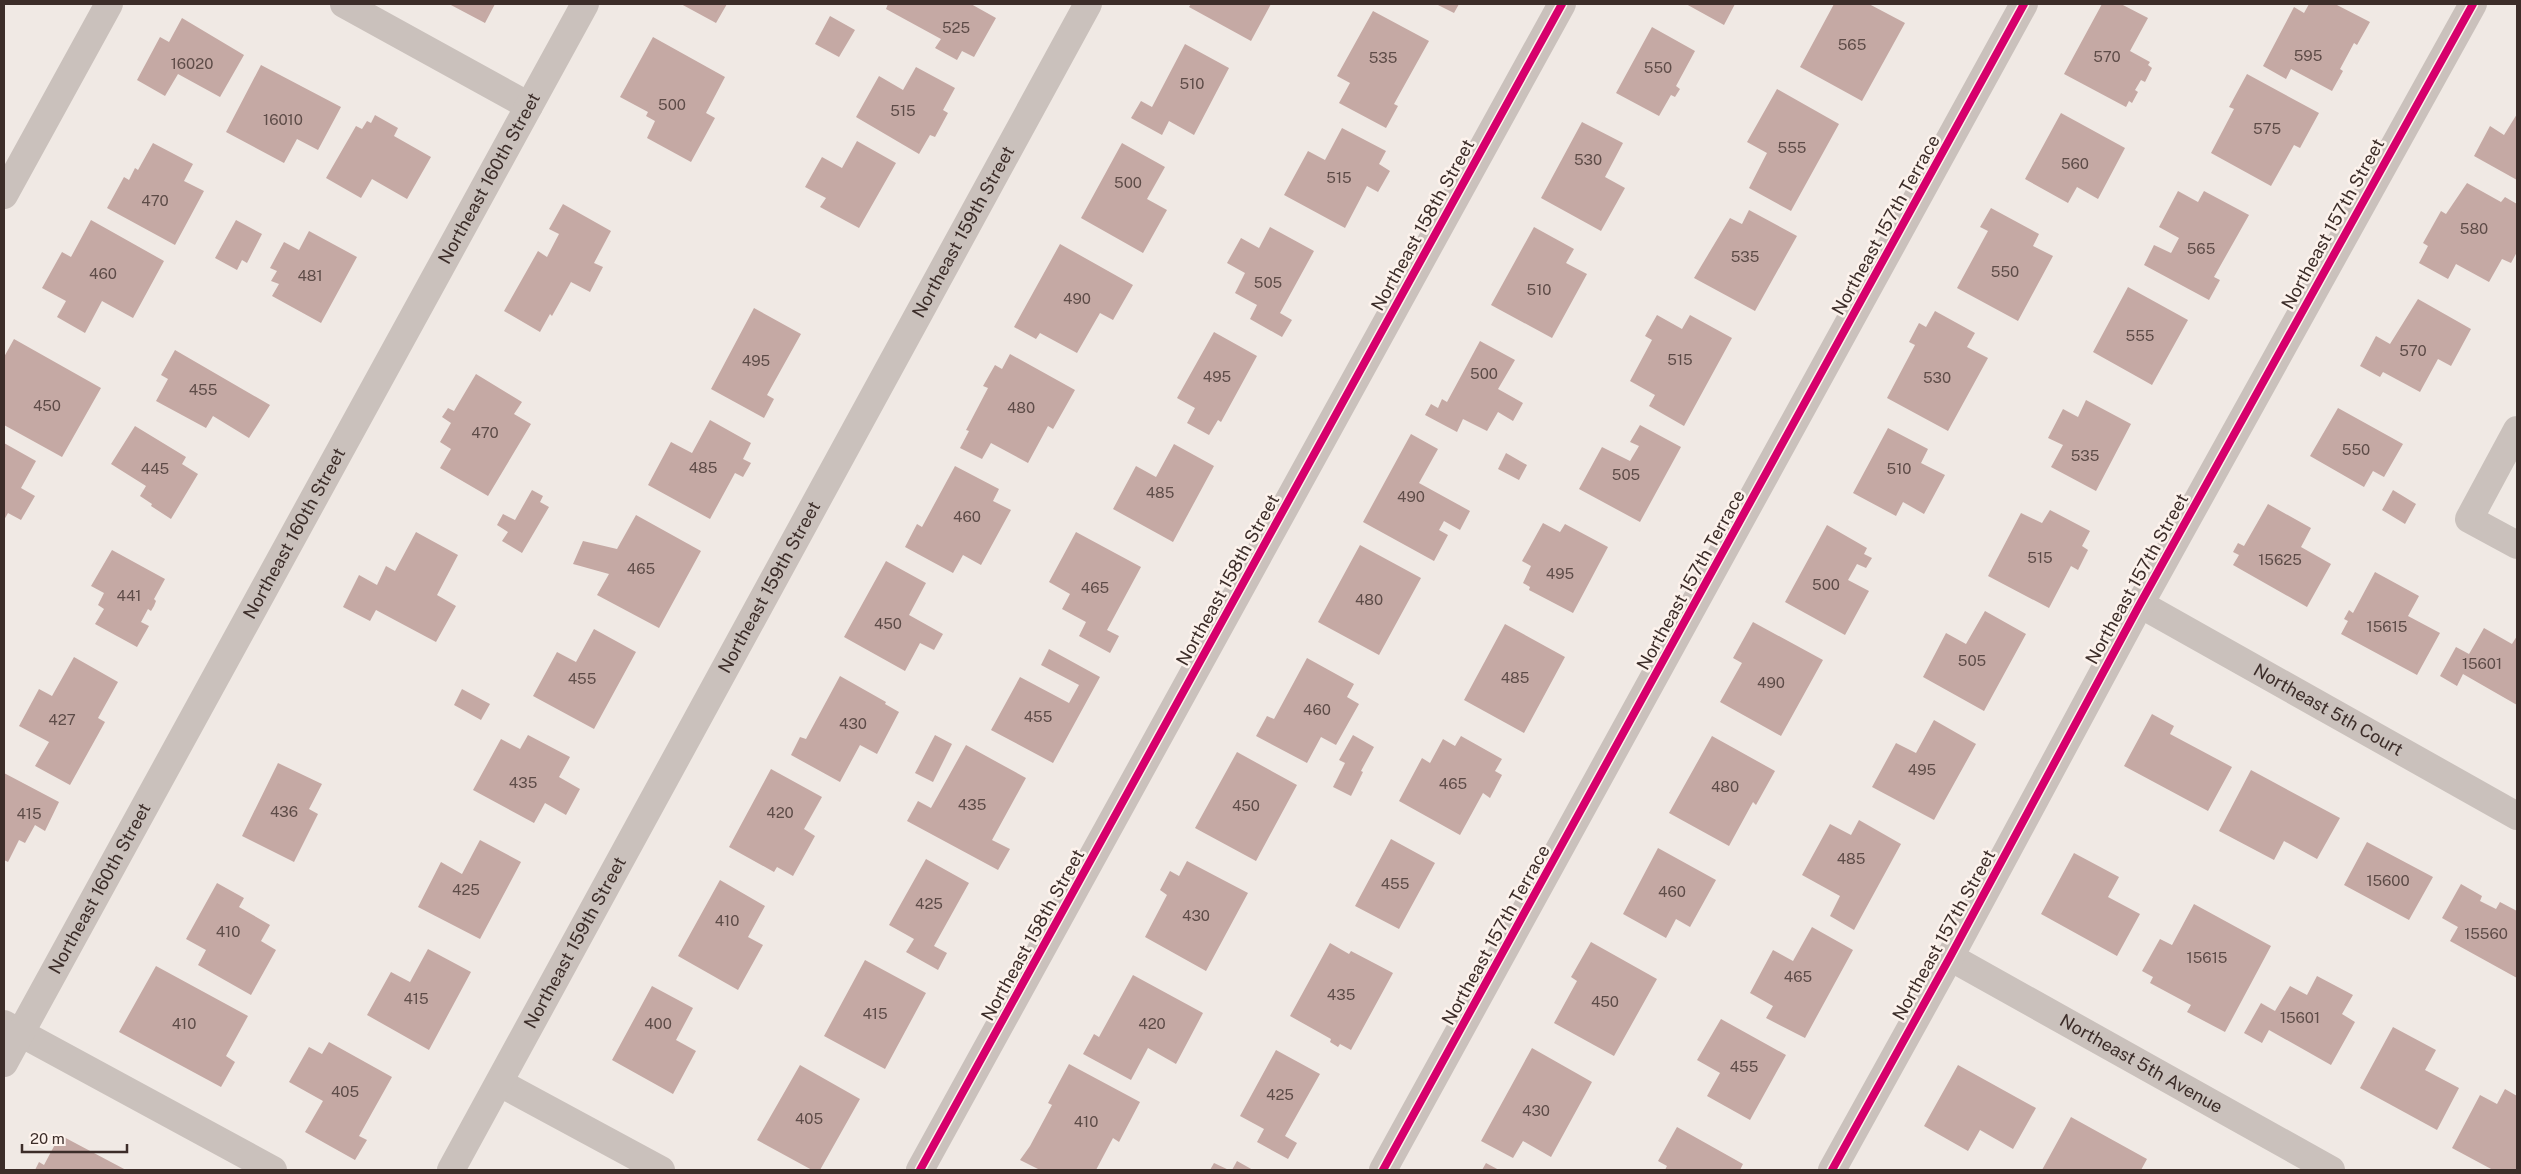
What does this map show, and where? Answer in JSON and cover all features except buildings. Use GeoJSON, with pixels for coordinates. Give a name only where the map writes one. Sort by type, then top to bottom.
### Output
{"type":"FeatureCollection","features":[{"type":"Feature","properties":{"kind":"street"},"geometry":{"type":"LineString","coordinates":[[4,195],[108,4]]}},
{"type":"Feature","properties":{"kind":"street"},"geometry":{"type":"LineString","coordinates":[[344,4],[528,106]]}},
{"type":"Feature","properties":{"kind":"street","name":"Northeast 160th Street"},"geometry":{"type":"LineString","coordinates":[[4,1063],[12,1028],[585,4]]}},
{"type":"Feature","properties":{"kind":"street","name":"Northeast 159th Street"},"geometry":{"type":"LineString","coordinates":[[451,1170],[1088,4]]}},
{"type":"Feature","properties":{"kind":"street","name":"Northeast 158th Street"},"geometry":{"type":"LineString","coordinates":[[920,1170],[1562,4]]}},
{"type":"Feature","properties":{"kind":"street","name":"Northeast 157th Terrace"},"geometry":{"type":"LineString","coordinates":[[1383,1170],[2024,4]]}},
{"type":"Feature","properties":{"kind":"street","name":"Northeast 157th Street"},"geometry":{"type":"LineString","coordinates":[[1832,1170],[1950,957],[2140,604],[2473,4]]}},
{"type":"Feature","properties":{"kind":"street"},"geometry":{"type":"LineString","coordinates":[[2517,430],[2470,519],[2517,545]]}},
{"type":"Feature","properties":{"kind":"street","name":"Northeast 5th Court"},"geometry":{"type":"LineString","coordinates":[[2140,604],[2517,816]]}},
{"type":"Feature","properties":{"kind":"street","name":"Northeast 5th Avenue"},"geometry":{"type":"LineString","coordinates":[[1950,957],[2331,1170]]}},
{"type":"Feature","properties":{"kind":"street"},"geometry":{"type":"LineString","coordinates":[[12,1028],[273,1170]]}},
{"type":"Feature","properties":{"kind":"street"},"geometry":{"type":"LineString","coordinates":[[500,1083],[661,1170]]}},
{"type":"Feature","properties":{"kind":"cycle path"},"geometry":{"type":"LineString","coordinates":[[920,1170],[1562,4]]}},
{"type":"Feature","properties":{"kind":"cycle path"},"geometry":{"type":"LineString","coordinates":[[1383,1170],[2024,4]]}},
{"type":"Feature","properties":{"kind":"cycle path"},"geometry":{"type":"LineString","coordinates":[[1832,1170],[1950,957],[2140,604],[2473,4]]}}]}
